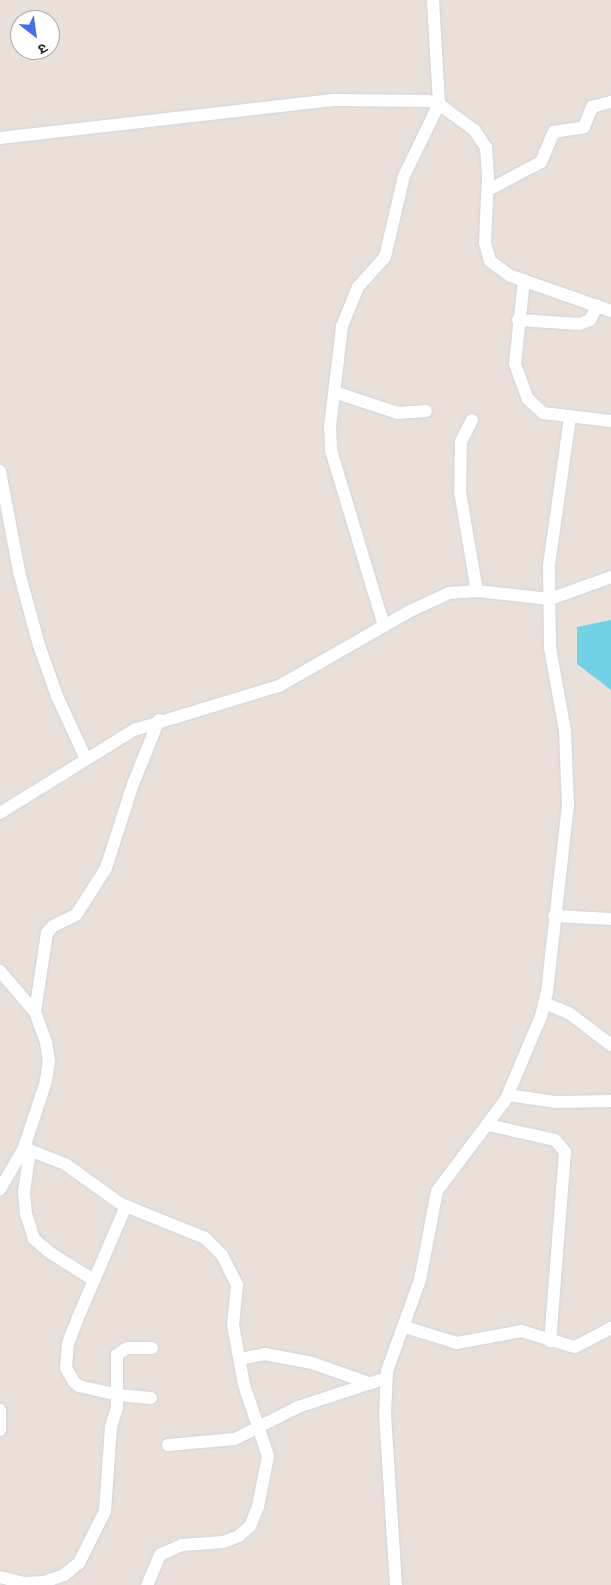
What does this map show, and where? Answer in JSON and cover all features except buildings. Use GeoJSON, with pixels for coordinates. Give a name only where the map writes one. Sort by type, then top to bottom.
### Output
{"type":"FeatureCollection","features":[{"type":"Feature","properties":{"kind":"street"},"geometry":{"type":"LineString","coordinates":[[384,626],[331,450],[330,427],[337,393],[342,326],[358,287],[385,257],[404,176],[440,104],[433,0]]}},
{"type":"Feature","properties":{"kind":"street"},"geometry":{"type":"LineString","coordinates":[[0,138],[349,99],[422,100],[440,104],[480,137],[488,157],[486,253],[497,268],[524,280],[611,310]]}},
{"type":"Feature","properties":{"kind":"street"},"geometry":{"type":"LineString","coordinates":[[488,190],[541,162],[554,132],[584,127],[592,107],[611,102]]}},
{"type":"Feature","properties":{"kind":"street"},"geometry":{"type":"LineString","coordinates":[[524,280],[518,320],[515,364],[528,399],[543,413],[611,421]]}},
{"type":"Feature","properties":{"kind":"street"},"geometry":{"type":"LineString","coordinates":[[518,320],[580,324],[590,320],[597,306]]}},
{"type":"Feature","properties":{"kind":"street"},"geometry":{"type":"LineString","coordinates":[[337,393],[398,413],[426,411]]}},
{"type":"Feature","properties":{"kind":"street"},"geometry":{"type":"LineString","coordinates":[[396,1585],[385,1414],[386,1378],[391,1359],[405,1328],[423,1269],[437,1191],[488,1126],[508,1095],[544,1003],[554,916],[567,830],[567,760],[564,716],[550,648],[550,599],[551,545],[570,417]]}},
{"type":"Feature","properties":{"kind":"street"},"geometry":{"type":"LineString","coordinates":[[472,420],[461,442],[460,492],[477,591]]}},
{"type":"Feature","properties":{"kind":"street"},"geometry":{"type":"LineString","coordinates":[[0,471],[19,572],[39,645],[56,696],[86,759]]}},
{"type":"Feature","properties":{"kind":"street"},"geometry":{"type":"LineString","coordinates":[[0,812],[127,733],[159,720],[278,686],[384,626],[449,593],[477,591],[550,599],[611,577]]}},
{"type":"Feature","properties":{"kind":"street"},"geometry":{"type":"LineString","coordinates":[[35,1012],[47,933],[53,926],[76,915],[106,868],[133,784],[159,720]]}},
{"type":"Feature","properties":{"kind":"street"},"geometry":{"type":"LineString","coordinates":[[554,916],[611,919]]}},
{"type":"Feature","properties":{"kind":"street"},"geometry":{"type":"LineString","coordinates":[[0,971],[35,1012],[46,1042],[49,1071],[27,1149],[24,1192],[29,1230],[46,1250],[94,1280]]}},
{"type":"Feature","properties":{"kind":"street"},"geometry":{"type":"LineString","coordinates":[[544,1003],[569,1013],[611,1045]]}},
{"type":"Feature","properties":{"kind":"street"},"geometry":{"type":"LineString","coordinates":[[508,1095],[556,1102],[611,1101]]}},
{"type":"Feature","properties":{"kind":"street"},"geometry":{"type":"LineString","coordinates":[[488,1126],[555,1140],[565,1152],[550,1341]]}},
{"type":"Feature","properties":{"kind":"street"},"geometry":{"type":"LineString","coordinates":[[0,1189],[27,1149]]}},
{"type":"Feature","properties":{"kind":"street"},"geometry":{"type":"LineString","coordinates":[[27,1149],[65,1164],[126,1206],[197,1232],[222,1256],[238,1292],[233,1321],[241,1358],[244,1385],[267,1448],[268,1466],[250,1526],[231,1540],[169,1549],[155,1562],[147,1585]]}},
{"type":"Feature","properties":{"kind":"street"},"geometry":{"type":"LineString","coordinates":[[126,1206],[68,1344],[66,1368],[74,1382],[79,1386],[117,1395],[152,1398]]}},
{"type":"Feature","properties":{"kind":"street"},"geometry":{"type":"LineString","coordinates":[[405,1328],[457,1343],[521,1331],[575,1347],[611,1328]]}},
{"type":"Feature","properties":{"kind":"street"},"geometry":{"type":"LineString","coordinates":[[0,1577],[24,1583],[44,1582],[64,1574],[79,1563],[105,1511],[111,1427],[117,1395],[115,1363],[120,1351],[152,1348]]}},
{"type":"Feature","properties":{"kind":"street"},"geometry":{"type":"LineString","coordinates":[[241,1358],[265,1354],[312,1363],[369,1383]]}},
{"type":"Feature","properties":{"kind":"street"},"geometry":{"type":"LineString","coordinates":[[168,1445],[226,1441],[312,1401],[386,1378]]}},
{"type":"Feature","properties":{"kind":"street"},"geometry":{"type":"LineString","coordinates":[[0,1410],[0,1430]]}},
{"type":"Feature","properties":{"kind":"water"},"geometry":{"type":"Polygon","coordinates":[[[611,620],[611,690],[577,664],[577,627],[611,620]]]}}]}
